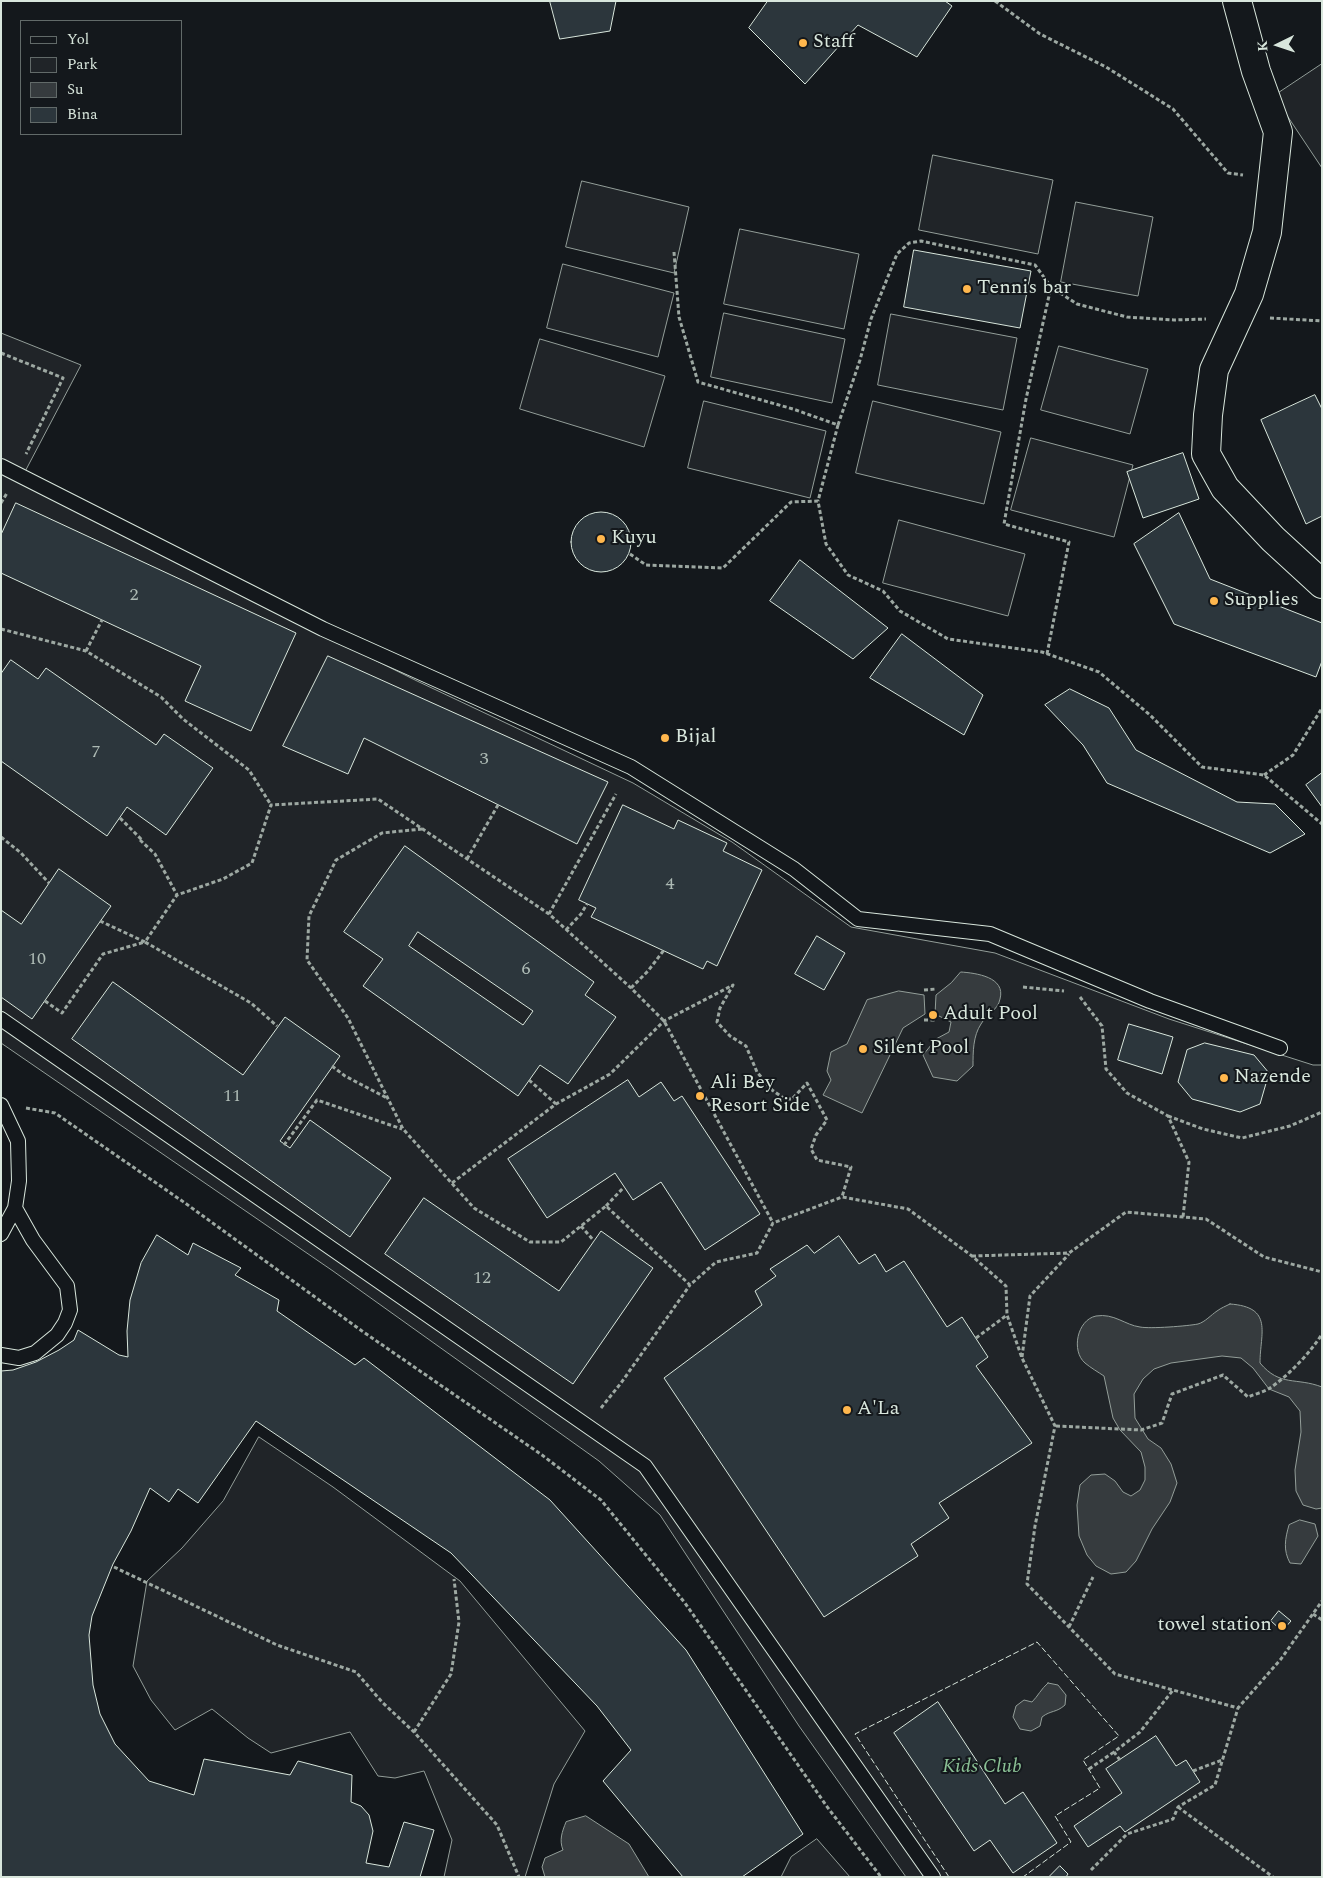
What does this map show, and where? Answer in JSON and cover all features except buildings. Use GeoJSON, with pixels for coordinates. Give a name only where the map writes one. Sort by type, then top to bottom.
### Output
{"type":"FeatureCollection","features":[{"type":"Feature","properties":{"kind":"street"},"geometry":{"type":"LineString","coordinates":[[1237,1],[1256,71],[1278,132],[1267,232],[1249,294],[1214,370],[1208,415],[1206,454],[1225,488],[1273,539],[1322,584]]}},
{"type":"Feature","properties":{"kind":"lane"},"geometry":{"type":"LineString","coordinates":[[1,466],[17,472],[323,629],[631,767],[794,870],[858,919],[990,934],[1150,1000],[1280,1048]]}},
{"type":"Feature","properties":{"kind":"lane"},"geometry":{"type":"LineString","coordinates":[[1,1019],[644,1466],[933,1877]]}},
{"type":"Feature","properties":{"kind":"lane"},"geometry":{"type":"LineString","coordinates":[[1,1104],[18,1141],[19,1181],[15,1208],[1,1234]]}},
{"type":"Feature","properties":{"kind":"lane"},"geometry":{"type":"LineString","coordinates":[[1,1355],[19,1358],[35,1354],[57,1336],[70,1310],[67,1286],[33,1240],[15,1208]]}},
{"type":"Feature","properties":{"kind":"path"},"geometry":{"type":"LineString","coordinates":[[995,1],[1040,34],[1106,67],[1173,109],[1228,173],[1274,178]]}},
{"type":"Feature","properties":{"kind":"path"},"geometry":{"type":"LineString","coordinates":[[1322,321],[1238,318],[1174,320],[1127,317],[1077,304],[1051,287],[1035,265],[921,241],[909,243],[897,254],[871,319],[860,360],[838,425],[818,501],[826,544],[848,575],[883,591],[900,611],[948,639],[1047,654],[1098,672],[1150,715],[1202,768],[1264,775],[1322,824]]}},
{"type":"Feature","properties":{"kind":"path"},"geometry":{"type":"LineString","coordinates":[[674,252],[679,317],[698,382],[794,409],[838,425]]}},
{"type":"Feature","properties":{"kind":"path"},"geometry":{"type":"LineString","coordinates":[[1047,654],[1068,542],[1004,524],[1026,399],[1051,287]]}},
{"type":"Feature","properties":{"kind":"path"},"geometry":{"type":"LineString","coordinates":[[1,353],[63,378],[1,503]]}},
{"type":"Feature","properties":{"kind":"path"},"geometry":{"type":"LineString","coordinates":[[630,554],[646,565],[723,568],[791,502],[818,501]]}},
{"type":"Feature","properties":{"kind":"path"},"geometry":{"type":"LineString","coordinates":[[86,651],[102,620]]}},
{"type":"Feature","properties":{"kind":"path"},"geometry":{"type":"LineString","coordinates":[[1,629],[86,651],[161,697],[183,719],[249,770],[271,805]]}},
{"type":"Feature","properties":{"kind":"path"},"geometry":{"type":"LineString","coordinates":[[1264,775],[1293,755],[1322,708]]}},
{"type":"Feature","properties":{"kind":"path"},"geometry":{"type":"LineString","coordinates":[[549,914],[616,794]]}},
{"type":"Feature","properties":{"kind":"path"},"geometry":{"type":"LineString","coordinates":[[271,805],[378,799],[549,914],[631,988],[664,1021],[773,1223]]}},
{"type":"Feature","properties":{"kind":"path"},"geometry":{"type":"LineString","coordinates":[[45,1001],[62,1013],[103,954],[145,942],[177,895],[223,879],[252,863],[271,805]]}},
{"type":"Feature","properties":{"kind":"path"},"geometry":{"type":"LineString","coordinates":[[467,859],[498,805]]}},
{"type":"Feature","properties":{"kind":"path"},"geometry":{"type":"LineString","coordinates":[[120,818],[155,854],[177,895]]}},
{"type":"Feature","properties":{"kind":"path"},"geometry":{"type":"LineString","coordinates":[[422,829],[382,833],[336,860],[309,916],[307,960],[348,1018],[403,1129],[474,1208],[530,1242],[561,1242],[606,1206],[624,1187]]}},
{"type":"Feature","properties":{"kind":"path"},"geometry":{"type":"LineString","coordinates":[[1,837],[21,853],[49,883]]}},
{"type":"Feature","properties":{"kind":"path"},"geometry":{"type":"LineString","coordinates":[[566,930],[581,914],[587,904]]}},
{"type":"Feature","properties":{"kind":"path"},"geometry":{"type":"LineString","coordinates":[[100,921],[145,942],[251,1003],[277,1026]]}},
{"type":"Feature","properties":{"kind":"path"},"geometry":{"type":"LineString","coordinates":[[631,988],[664,950]]}},
{"type":"Feature","properties":{"kind":"path"},"geometry":{"type":"LineString","coordinates":[[452,1183],[556,1104],[610,1074],[664,1021],[733,984],[720,1008],[717,1022],[730,1036],[746,1046],[757,1072],[772,1090],[785,1099],[792,1099],[808,1083],[827,1120],[816,1135],[811,1149],[818,1160],[851,1167],[842,1197]]}},
{"type":"Feature","properties":{"kind":"path"},"geometry":{"type":"LineString","coordinates":[[1023,987],[1068,992]]}},
{"type":"Feature","properties":{"kind":"path"},"geometry":{"type":"LineString","coordinates":[[924,990],[936,989]]}},
{"type":"Feature","properties":{"kind":"path"},"geometry":{"type":"LineString","coordinates":[[1077,992],[1102,1026],[1106,1069],[1128,1093],[1168,1116],[1203,1128],[1242,1138],[1290,1126],[1322,1112]]}},
{"type":"Feature","properties":{"kind":"path"},"geometry":{"type":"LineString","coordinates":[[924,1020],[936,1020]]}},
{"type":"Feature","properties":{"kind":"path"},"geometry":{"type":"LineString","coordinates":[[332,1066],[345,1076],[387,1098]]}},
{"type":"Feature","properties":{"kind":"path"},"geometry":{"type":"LineString","coordinates":[[529,1080],[556,1104]]}},
{"type":"Feature","properties":{"kind":"path"},"geometry":{"type":"LineString","coordinates":[[284,1145],[318,1100],[403,1129]]}},
{"type":"Feature","properties":{"kind":"path"},"geometry":{"type":"LineString","coordinates":[[19,1106],[55,1113],[193,1209],[362,1331],[542,1455],[602,1500],[685,1603],[828,1808],[881,1877]]}},
{"type":"Feature","properties":{"kind":"path"},"geometry":{"type":"LineString","coordinates":[[1168,1116],[1189,1162],[1183,1217]]}},
{"type":"Feature","properties":{"kind":"path"},"geometry":{"type":"LineString","coordinates":[[586,1425],[621,1384],[690,1285],[716,1262],[757,1253],[773,1223],[842,1197],[908,1210],[972,1256],[1006,1286],[1007,1315],[1022,1358],[1055,1426],[1035,1526],[1027,1584],[1114,1674],[1238,1708]]}},
{"type":"Feature","properties":{"kind":"path"},"geometry":{"type":"LineString","coordinates":[[606,1206],[690,1285]]}},
{"type":"Feature","properties":{"kind":"path"},"geometry":{"type":"LineString","coordinates":[[1022,1358],[1030,1296],[1069,1253],[1126,1212],[1206,1219],[1264,1257],[1322,1272]]}},
{"type":"Feature","properties":{"kind":"path"},"geometry":{"type":"LineString","coordinates":[[581,1226],[594,1241]]}},
{"type":"Feature","properties":{"kind":"path"},"geometry":{"type":"LineString","coordinates":[[972,1256],[1069,1253]]}},
{"type":"Feature","properties":{"kind":"path"},"geometry":{"type":"LineString","coordinates":[[976,1338],[1007,1315]]}},
{"type":"Feature","properties":{"kind":"path"},"geometry":{"type":"LineString","coordinates":[[1055,1426],[1141,1430],[1162,1423],[1172,1394],[1223,1375],[1248,1397],[1268,1389],[1281,1380],[1322,1334]]}},
{"type":"Feature","properties":{"kind":"path"},"geometry":{"type":"LineString","coordinates":[[114,1567],[276,1645],[356,1672],[382,1702],[414,1732],[497,1825],[519,1877]]}},
{"type":"Feature","properties":{"kind":"path"},"geometry":{"type":"LineString","coordinates":[[1069,1627],[1093,1577]]}},
{"type":"Feature","properties":{"kind":"path"},"geometry":{"type":"LineString","coordinates":[[414,1732],[451,1674],[458,1622],[454,1578]]}},
{"type":"Feature","properties":{"kind":"path"},"geometry":{"type":"LineString","coordinates":[[1091,1870],[1127,1834],[1173,1819],[1178,1807],[1215,1785],[1238,1708],[1281,1659],[1322,1601]]}},
{"type":"Feature","properties":{"kind":"path"},"geometry":{"type":"LineString","coordinates":[[1313,1614],[1322,1620]]}},
{"type":"Feature","properties":{"kind":"path"},"geometry":{"type":"LineString","coordinates":[[1088,1769],[1140,1732],[1173,1690]]}},
{"type":"Feature","properties":{"kind":"path"},"geometry":{"type":"LineString","coordinates":[[1114,1752],[1120,1760]]}},
{"type":"Feature","properties":{"kind":"path"},"geometry":{"type":"LineString","coordinates":[[1193,1771],[1222,1760]]}},
{"type":"Feature","properties":{"kind":"path"},"geometry":{"type":"LineString","coordinates":[[1178,1807],[1273,1877]]}},
{"type":"Feature","properties":{"kind":"green space"},"geometry":{"type":"Polygon","coordinates":[[[1322,64],[1322,168],[1274,96],[1322,64]]]}},
{"type":"Feature","properties":{"kind":"green space"},"geometry":{"type":"Polygon","coordinates":[[[933,155],[1053,180],[1038,254],[919,230],[933,155]]]}},
{"type":"Feature","properties":{"kind":"green space"},"geometry":{"type":"Polygon","coordinates":[[[582,181],[689,207],[674,273],[566,247],[582,181]]]}},
{"type":"Feature","properties":{"kind":"green space"},"geometry":{"type":"Polygon","coordinates":[[[1076,202],[1153,217],[1138,296],[1061,282],[1076,202]]]}},
{"type":"Feature","properties":{"kind":"green space"},"geometry":{"type":"Polygon","coordinates":[[[740,229],[859,254],[844,329],[724,304],[740,229]]]}},
{"type":"Feature","properties":{"kind":"green space"},"geometry":{"type":"Polygon","coordinates":[[[563,264],[674,293],[658,357],[547,328],[563,264]]]}},
{"type":"Feature","properties":{"kind":"green space"},"geometry":{"type":"Polygon","coordinates":[[[724,313],[845,339],[832,403],[711,377],[724,313]]]}},
{"type":"Feature","properties":{"kind":"green space"},"geometry":{"type":"Polygon","coordinates":[[[891,314],[1017,338],[1003,410],[878,385],[891,314]]]}},
{"type":"Feature","properties":{"kind":"green space","name":"Ali Bey Resort Side"},"geometry":{"type":"Polygon","coordinates":[[[1,333],[81,365],[19,483],[417,681],[633,783],[732,842],[851,927],[995,953],[1169,1019],[1313,1065],[1322,1065],[1322,1877],[906,1877],[799,1726],[660,1515],[599,1461],[333,1271],[1,1043],[1,333]]]}},
{"type":"Feature","properties":{"kind":"green space"},"geometry":{"type":"Polygon","coordinates":[[[540,339],[665,376],[644,447],[520,409],[540,339]]]}},
{"type":"Feature","properties":{"kind":"green space"},"geometry":{"type":"Polygon","coordinates":[[[1059,346],[1148,369],[1130,434],[1041,410],[1059,346]]]}},
{"type":"Feature","properties":{"kind":"green space"},"geometry":{"type":"Polygon","coordinates":[[[704,401],[826,431],[810,498],[688,468],[704,401]]]}},
{"type":"Feature","properties":{"kind":"green space"},"geometry":{"type":"Polygon","coordinates":[[[873,401],[1001,432],[984,504],[856,473],[873,401]]]}},
{"type":"Feature","properties":{"kind":"green space"},"geometry":{"type":"Polygon","coordinates":[[[1031,438],[1133,465],[1114,537],[1011,510],[1031,438]]]}},
{"type":"Feature","properties":{"kind":"green space"},"geometry":{"type":"Polygon","coordinates":[[[899,520],[1025,554],[1008,616],[883,583],[899,520]]]}},
{"type":"Feature","properties":{"kind":"green space"},"geometry":{"type":"Polygon","coordinates":[[[259,1437],[333,1487],[460,1581],[585,1731],[554,1784],[525,1877],[444,1877],[452,1840],[424,1771],[395,1778],[378,1776],[350,1732],[271,1753],[248,1738],[212,1709],[175,1730],[151,1700],[133,1666],[147,1581],[182,1548],[223,1501],[259,1437]]]}},
{"type":"Feature","properties":{"kind":"green space"},"geometry":{"type":"Polygon","coordinates":[[[817,1839],[850,1877],[781,1877],[791,1857],[817,1839]]]}},
{"type":"Feature","properties":{"kind":"water","name":"Silent Pool"},"geometry":{"type":"Polygon","coordinates":[[[961,972],[982,975],[994,981],[999,986],[1001,992],[999,1003],[983,1021],[976,1034],[973,1066],[957,1081],[933,1077],[923,1055],[936,1039],[949,1032],[951,1022],[935,1014],[936,995],[961,972]]]}},
{"type":"Feature","properties":{"kind":"water","name":"Silent Pool"},"geometry":{"type":"Polygon","coordinates":[[[899,991],[924,995],[925,1014],[903,1028],[862,1113],[823,1095],[831,1080],[827,1071],[831,1052],[847,1044],[867,1000],[899,991]]]}},
{"type":"Feature","properties":{"kind":"water"},"geometry":{"type":"Polygon","coordinates":[[[1230,1304],[1244,1306],[1253,1310],[1259,1316],[1262,1323],[1260,1363],[1267,1371],[1282,1379],[1322,1387],[1322,1508],[1316,1509],[1303,1505],[1296,1491],[1295,1470],[1301,1432],[1300,1411],[1289,1397],[1269,1389],[1253,1368],[1241,1358],[1222,1356],[1171,1363],[1154,1369],[1143,1379],[1134,1394],[1135,1418],[1148,1439],[1161,1448],[1171,1464],[1177,1483],[1170,1502],[1152,1529],[1136,1561],[1126,1572],[1111,1574],[1096,1566],[1087,1555],[1079,1536],[1077,1505],[1080,1485],[1091,1475],[1105,1474],[1115,1481],[1123,1492],[1131,1496],[1140,1490],[1145,1480],[1145,1467],[1141,1452],[1120,1430],[1113,1418],[1104,1376],[1087,1365],[1081,1358],[1077,1344],[1080,1329],[1084,1323],[1096,1316],[1108,1316],[1145,1328],[1198,1324],[1230,1304]]]}},
{"type":"Feature","properties":{"kind":"water"},"geometry":{"type":"Polygon","coordinates":[[[1300,1520],[1315,1524],[1318,1536],[1301,1564],[1290,1563],[1286,1549],[1289,1525],[1300,1520]]]}},
{"type":"Feature","properties":{"kind":"water"},"geometry":{"type":"Polygon","coordinates":[[[1048,1683],[1058,1685],[1066,1695],[1065,1705],[1042,1717],[1040,1726],[1031,1731],[1020,1729],[1013,1717],[1016,1706],[1024,1700],[1032,1702],[1048,1683]]]}},
{"type":"Feature","properties":{"kind":"water"},"geometry":{"type":"Polygon","coordinates":[[[586,1816],[629,1844],[649,1877],[545,1877],[542,1867],[545,1858],[563,1850],[561,1839],[566,1822],[586,1816]]]}},
{"type":"Feature","properties":{"kind":"fence"},"geometry":{"type":"LineString","coordinates":[[949,1877],[855,1734],[1037,1642],[1119,1736],[1083,1760],[1100,1788],[1055,1816],[1071,1842],[1023,1877]]}},
{"type":"Feature","properties":{"kind":"place","name":"Staff"},"geometry":{"type":"Point","coordinates":[803,43]}},
{"type":"Feature","properties":{"kind":"place","name":"Tennis bar"},"geometry":{"type":"Point","coordinates":[967,289]}},
{"type":"Feature","properties":{"kind":"place","name":"Kuyu"},"geometry":{"type":"Point","coordinates":[601,539]}},
{"type":"Feature","properties":{"kind":"place","name":"Supplies"},"geometry":{"type":"Point","coordinates":[1214,601]}},
{"type":"Feature","properties":{"kind":"place","name":"Bijal"},"geometry":{"type":"Point","coordinates":[665,738]}},
{"type":"Feature","properties":{"kind":"place","name":"Adult Pool"},"geometry":{"type":"Point","coordinates":[933,1015]}},
{"type":"Feature","properties":{"kind":"place","name":"Silent Pool"},"geometry":{"type":"Point","coordinates":[863,1049]}},
{"type":"Feature","properties":{"kind":"place","name":"Nazende"},"geometry":{"type":"Point","coordinates":[1224,1078]}},
{"type":"Feature","properties":{"kind":"place","name":"Ali Bey Resort Side"},"geometry":{"type":"Point","coordinates":[700,1096]}},
{"type":"Feature","properties":{"kind":"place","name":"A'La"},"geometry":{"type":"Point","coordinates":[847,1410]}},
{"type":"Feature","properties":{"kind":"place","name":"towel station"},"geometry":{"type":"Point","coordinates":[1282,1626]}},
{"type":"Feature","properties":{"kind":"park label","name":"Kids Club"},"geometry":{"type":"Point","coordinates":[982,1768]}}]}
